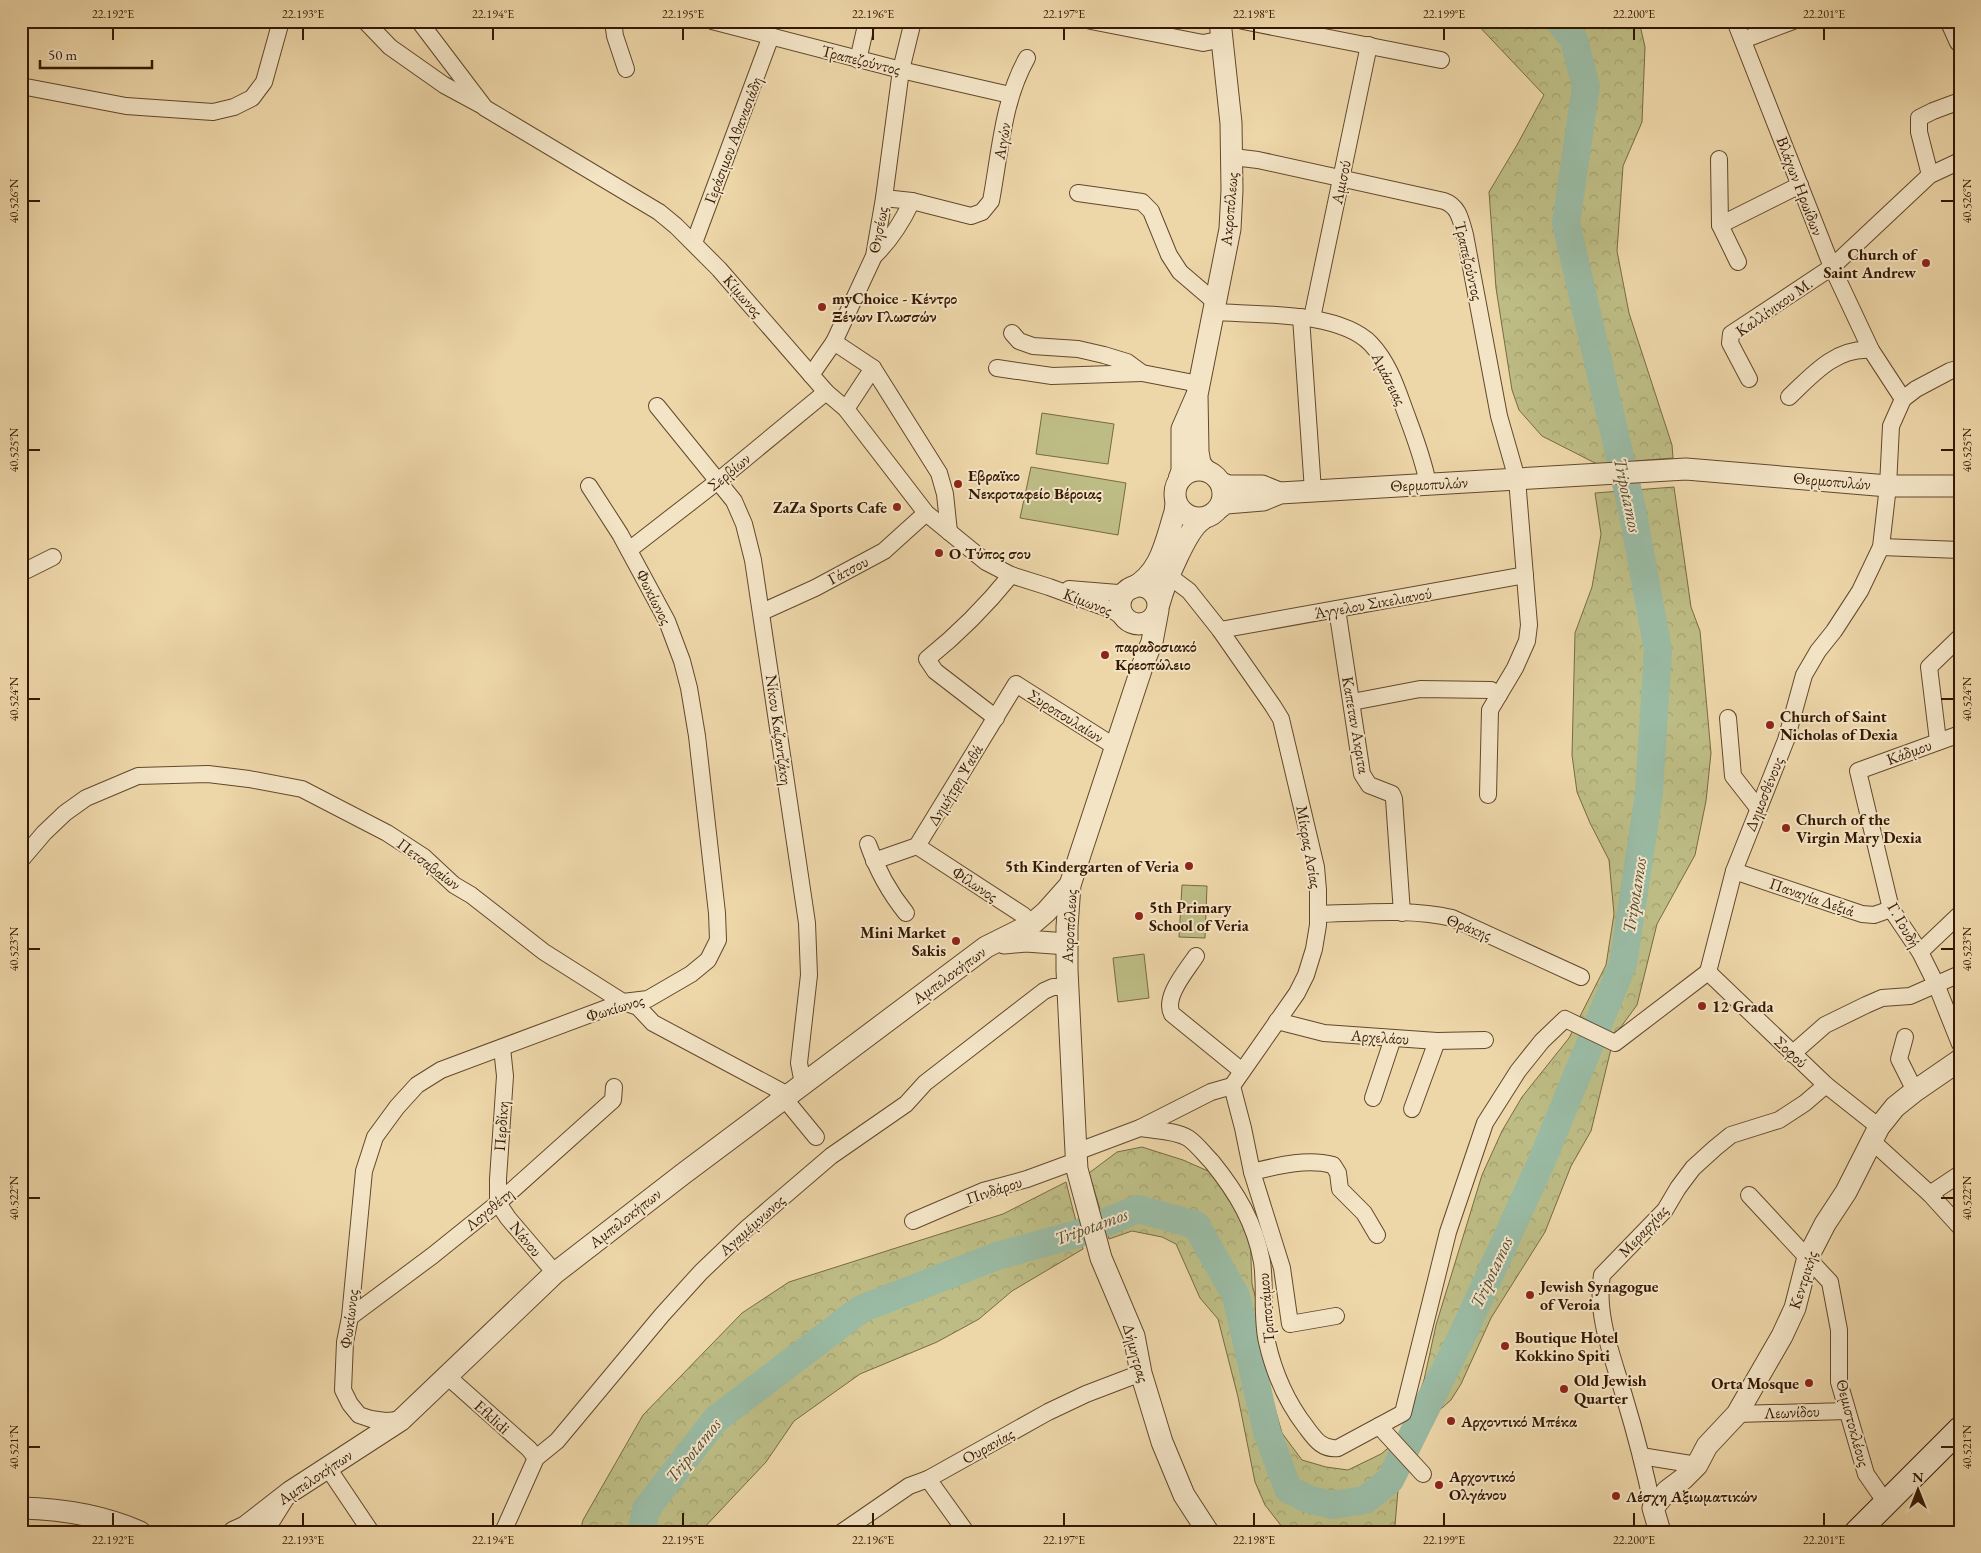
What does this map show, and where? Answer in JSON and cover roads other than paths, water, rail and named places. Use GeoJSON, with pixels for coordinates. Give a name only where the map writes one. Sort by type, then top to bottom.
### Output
{"type":"FeatureCollection","features":[{"type":"Feature","properties":{"kind":"main road"},"geometry":{"type":"LineString","coordinates":[[1857,1532],[1960,1430]]}},
{"type":"Feature","properties":{"kind":"street"},"geometry":{"type":"LineString","coordinates":[[21,86],[126,106],[213,112],[234,107],[252,98],[264,82],[281,21]]}},
{"type":"Feature","properties":{"kind":"street"},"geometry":{"type":"LineString","coordinates":[[365,21],[390,47],[444,85],[485,108]]}},
{"type":"Feature","properties":{"kind":"street","name":"Κίμωνος"},"geometry":{"type":"LineString","coordinates":[[419,21],[485,108],[659,212],[694,243],[826,392],[846,409],[926,513],[986,562],[1011,575],[1112,610],[1127,620]]}},
{"type":"Feature","properties":{"kind":"street"},"geometry":{"type":"LineString","coordinates":[[613,21],[615,36],[626,70]]}},
{"type":"Feature","properties":{"kind":"street","name":"Τραπεζούντος"},"geometry":{"type":"LineString","coordinates":[[712,21],[858,60],[1010,95]]}},
{"type":"Feature","properties":{"kind":"street"},"geometry":{"type":"LineString","coordinates":[[858,60],[867,21]]}},
{"type":"Feature","properties":{"kind":"street","name":"Θησέως"},"geometry":{"type":"LineString","coordinates":[[811,374],[834,342],[874,256],[884,198],[901,70],[913,21]]}},
{"type":"Feature","properties":{"kind":"street"},"geometry":{"type":"LineString","coordinates":[[1091,21],[1203,43],[1224,26]]}},
{"type":"Feature","properties":{"kind":"street"},"geometry":{"type":"LineString","coordinates":[[1243,21],[1441,60]]}},
{"type":"Feature","properties":{"kind":"street","name":"Βλάχων Ηρωίδων"},"geometry":{"type":"LineString","coordinates":[[1735,21],[1832,267],[1871,350],[1903,399]]}},
{"type":"Feature","properties":{"kind":"street"},"geometry":{"type":"LineString","coordinates":[[1951,21],[1960,41]]}},
{"type":"Feature","properties":{"kind":"street"},"geometry":{"type":"LineString","coordinates":[[1743,40],[1786,22]]}},
{"type":"Feature","properties":{"kind":"street","name":"Ακροπόλεως"},"geometry":{"type":"LineString","coordinates":[[1179,480],[1182,471],[1182,429],[1198,390],[1230,229],[1233,157],[1224,26]]}},
{"type":"Feature","properties":{"kind":"street","name":"Γεράσιμου Αθανασιάδη"},"geometry":{"type":"LineString","coordinates":[[694,243],[771,36]]}},
{"type":"Feature","properties":{"kind":"street","name":"Αμισού"},"geometry":{"type":"LineString","coordinates":[[1313,491],[1306,318],[1342,180],[1369,45]]}},
{"type":"Feature","properties":{"kind":"street","name":"Αιγών"},"geometry":{"type":"LineString","coordinates":[[912,201],[970,216],[982,212],[991,201],[1010,95],[1027,58]]}},
{"type":"Feature","properties":{"kind":"street"},"geometry":{"type":"LineString","coordinates":[[1930,175],[1919,132],[1919,118],[1960,101]]}},
{"type":"Feature","properties":{"kind":"street","name":"Τραπεζούντος"},"geometry":{"type":"LineString","coordinates":[[1233,157],[1258,160],[1444,201],[1456,208],[1465,235],[1499,416],[1517,479],[1530,634],[1515,668],[1490,710],[1488,795]]}},
{"type":"Feature","properties":{"kind":"street"},"geometry":{"type":"LineString","coordinates":[[1719,159],[1720,225],[1738,262]]}},
{"type":"Feature","properties":{"kind":"street","name":"Καλλίνικου Μ."},"geometry":{"type":"LineString","coordinates":[[1749,378],[1730,343],[1731,334],[1832,267],[1930,175],[1960,161]]}},
{"type":"Feature","properties":{"kind":"street"},"geometry":{"type":"LineString","coordinates":[[1720,225],[1800,185]]}},
{"type":"Feature","properties":{"kind":"street"},"geometry":{"type":"LineString","coordinates":[[1078,193],[1142,202],[1151,211],[1169,255],[1180,272],[1215,307]]}},
{"type":"Feature","properties":{"kind":"street"},"geometry":{"type":"LineString","coordinates":[[874,256],[884,246],[903,220],[912,201],[884,198]]}},
{"type":"Feature","properties":{"kind":"street","name":"Αμάσειας"},"geometry":{"type":"LineString","coordinates":[[1215,307],[1306,318],[1350,329],[1370,344],[1384,361],[1394,380],[1424,463],[1428,484]]}},
{"type":"Feature","properties":{"kind":"street"},"geometry":{"type":"LineString","coordinates":[[1012,333],[1019,341],[1032,346],[1078,349],[1104,355],[1127,362],[1142,373]]}},
{"type":"Feature","properties":{"kind":"street"},"geometry":{"type":"LineString","coordinates":[[834,342],[873,368],[939,473],[945,494],[949,532]]}},
{"type":"Feature","properties":{"kind":"street"},"geometry":{"type":"LineString","coordinates":[[1789,397],[1822,366],[1841,354],[1860,349],[1871,350]]}},
{"type":"Feature","properties":{"kind":"street"},"geometry":{"type":"LineString","coordinates":[[846,409],[873,368]]}},
{"type":"Feature","properties":{"kind":"street"},"geometry":{"type":"LineString","coordinates":[[997,368],[1052,376],[1142,373],[1198,390]]}},
{"type":"Feature","properties":{"kind":"street"},"geometry":{"type":"LineString","coordinates":[[1903,399],[1916,389],[1950,370],[1960,368]]}},
{"type":"Feature","properties":{"kind":"street","name":"Ακροπόλεως"},"geometry":{"type":"LineString","coordinates":[[1198,390],[1198,452],[1200,462],[1213,477]]}},
{"type":"Feature","properties":{"kind":"street","name":"Σερβίων"},"geometry":{"type":"LineString","coordinates":[[629,550],[718,481],[826,392]]}},
{"type":"Feature","properties":{"kind":"street","name":"Δημοσθένους"},"geometry":{"type":"LineString","coordinates":[[1708,972],[1734,871],[1786,740],[1804,675],[1818,651],[1834,632],[1860,591],[1881,546],[1888,486],[1891,426],[1903,399]]}},
{"type":"Feature","properties":{"kind":"street","name":"Νίκου Καζαντζάκη"},"geometry":{"type":"LineString","coordinates":[[657,406],[734,501],[744,524],[753,560],[804,898],[809,944],[809,975],[799,1059],[792,1092]]}},
{"type":"Feature","properties":{"kind":"street","name":"Θερμοπυλών"},"geometry":{"type":"LineString","coordinates":[[1211,513],[1226,503],[1263,500],[1280,493],[1686,469],[1888,486],[1960,486]]}},
{"type":"Feature","properties":{"kind":"street"},"geometry":{"type":"LineString","coordinates":[[1143,664],[1137,640],[1120,608],[1122,596],[1129,589],[1143,581],[1159,561],[1175,512],[1174,491],[1179,480],[1191,471],[1213,477],[1223,496],[1211,513],[1187,516],[1176,503]]}},
{"type":"Feature","properties":{"kind":"street","name":"Θερμοπυλών"},"geometry":{"type":"LineString","coordinates":[[1213,477],[1226,486],[1267,487],[1280,493]]}},
{"type":"Feature","properties":{"kind":"street","name":"Φωκίωνος"},"geometry":{"type":"LineString","coordinates":[[400,1420],[385,1421],[371,1419],[359,1414],[350,1404],[342,1390],[345,1342],[350,1317],[364,1171],[375,1137],[396,1106],[417,1085],[441,1070],[623,1002],[648,999],[691,974],[708,960],[718,940],[717,913],[697,736],[689,688],[682,661],[667,620],[629,550],[589,486]]}},
{"type":"Feature","properties":{"kind":"street","name":"Γάτσου"},"geometry":{"type":"LineString","coordinates":[[762,612],[815,588],[884,551],[926,513]]}},
{"type":"Feature","properties":{"kind":"street","name":"Ακροπόλεως"},"geometry":{"type":"LineString","coordinates":[[1076,1160],[1067,978],[1060,938],[1070,885],[1152,642],[1158,607],[1169,576],[1196,523],[1211,513]]}},
{"type":"Feature","properties":{"kind":"street"},"geometry":{"type":"LineString","coordinates":[[1881,546],[1960,550]]}},
{"type":"Feature","properties":{"kind":"street"},"geometry":{"type":"LineString","coordinates":[[21,573],[53,557]]}},
{"type":"Feature","properties":{"kind":"street"},"geometry":{"type":"LineString","coordinates":[[996,718],[935,671],[927,659],[949,641],[988,603],[1011,575]]}},
{"type":"Feature","properties":{"kind":"street","name":"Άγγελου Σικελιανού"},"geometry":{"type":"LineString","coordinates":[[1220,630],[1525,575]]}},
{"type":"Feature","properties":{"kind":"street","name":"Μίκρας Ασίας"},"geometry":{"type":"LineString","coordinates":[[1169,576],[1189,591],[1220,630],[1273,706],[1284,727],[1316,867],[1318,914],[1314,949],[1306,975],[1297,993],[1232,1086]]}},
{"type":"Feature","properties":{"kind":"street"},"geometry":{"type":"LineString","coordinates":[[1127,620],[1140,625],[1146,624],[1151,620],[1158,607],[1157,598],[1150,589],[1138,586],[1129,589]]}},
{"type":"Feature","properties":{"kind":"street","name":"Κίμωνος"},"geometry":{"type":"LineString","coordinates":[[1049,587],[1118,593],[1129,589]]}},
{"type":"Feature","properties":{"kind":"street","name":"Καπεταν Ακριτα"},"geometry":{"type":"LineString","coordinates":[[1337,609],[1365,780],[1374,788],[1394,796],[1402,913]]}},
{"type":"Feature","properties":{"kind":"street"},"geometry":{"type":"LineString","coordinates":[[1938,741],[1929,667],[1960,637]]}},
{"type":"Feature","properties":{"kind":"street","name":"Δημήτρη Ψαθά"},"geometry":{"type":"LineString","coordinates":[[917,846],[1016,684]]}},
{"type":"Feature","properties":{"kind":"street","name":"Συροπουλαίων"},"geometry":{"type":"LineString","coordinates":[[1016,684],[1117,748]]}},
{"type":"Feature","properties":{"kind":"street"},"geometry":{"type":"LineString","coordinates":[[1352,702],[1420,689],[1491,690],[1499,694]]}},
{"type":"Feature","properties":{"kind":"street"},"geometry":{"type":"LineString","coordinates":[[1728,718],[1733,776],[1758,808]]}},
{"type":"Feature","properties":{"kind":"street","name":"Κάδμου"},"geometry":{"type":"LineString","coordinates":[[1858,771],[1960,734]]}},
{"type":"Feature","properties":{"kind":"street","name":"Γ. Γουδή"},"geometry":{"type":"LineString","coordinates":[[1858,771],[1891,909],[1920,952],[1936,984],[1960,1044]]}},
{"type":"Feature","properties":{"kind":"street","name":"Πετσαβαίων"},"geometry":{"type":"LineString","coordinates":[[21,860],[65,813],[86,798],[138,776],[208,774],[249,778],[302,789],[387,833],[424,857],[454,885],[471,895],[544,952],[623,1002],[638,1007],[653,1023],[792,1092]]}},
{"type":"Feature","properties":{"kind":"street"},"geometry":{"type":"LineString","coordinates":[[868,844],[874,861],[891,895],[906,913]]}},
{"type":"Feature","properties":{"kind":"street"},"geometry":{"type":"LineString","coordinates":[[874,861],[917,846]]}},
{"type":"Feature","properties":{"kind":"street","name":"Φίλωνος"},"geometry":{"type":"LineString","coordinates":[[917,846],[1023,915],[1032,924]]}},
{"type":"Feature","properties":{"kind":"street","name":"Παναγία Δεξιά"},"geometry":{"type":"LineString","coordinates":[[1734,871],[1862,914],[1874,915],[1891,909]]}},
{"type":"Feature","properties":{"kind":"street"},"geometry":{"type":"LineString","coordinates":[[1032,924],[1046,912],[1070,885]]}},
{"type":"Feature","properties":{"kind":"street","name":"Θράκης"},"geometry":{"type":"LineString","coordinates":[[1318,914],[1402,913],[1443,916],[1462,921],[1581,977]]}},
{"type":"Feature","properties":{"kind":"street"},"geometry":{"type":"LineString","coordinates":[[1920,952],[1960,914]]}},
{"type":"Feature","properties":{"kind":"street"},"geometry":{"type":"LineString","coordinates":[[1032,924],[1048,924],[1060,938]]}},
{"type":"Feature","properties":{"kind":"street","name":"Αμπελοκήπων"},"geometry":{"type":"LineString","coordinates":[[234,1532],[245,1527],[290,1492],[400,1420],[555,1273],[792,1092],[989,946],[1032,924]]}},
{"type":"Feature","properties":{"kind":"street"},"geometry":{"type":"LineString","coordinates":[[989,946],[1017,941],[1060,938]]}},
{"type":"Feature","properties":{"kind":"street"},"geometry":{"type":"LineString","coordinates":[[1196,956],[1171,995],[1170,1009],[1172,1014],[1242,1071]]}},
{"type":"Feature","properties":{"kind":"street","name":"Τριποτάμου"},"geometry":{"type":"LineString","coordinates":[[1140,1128],[1175,1133],[1186,1137],[1196,1144],[1227,1181],[1244,1207],[1252,1224],[1262,1262],[1266,1340],[1275,1371],[1291,1406],[1309,1431],[1324,1447],[1338,1448],[1403,1413],[1448,1232],[1485,1123],[1518,1071],[1542,1041],[1565,1019],[1615,1043],[1708,972]]}},
{"type":"Feature","properties":{"kind":"street","name":"Σοφού"},"geometry":{"type":"LineString","coordinates":[[1708,972],[1876,1134],[1960,1227]]}},
{"type":"Feature","properties":{"kind":"street"},"geometry":{"type":"LineString","coordinates":[[1792,1054],[1825,1024],[1850,1012],[1882,998],[1910,996],[1960,974]]}},
{"type":"Feature","properties":{"kind":"street","name":"Αγαμέμνωνος"},"geometry":{"type":"LineString","coordinates":[[503,1532],[536,1458],[558,1441],[694,1279],[747,1228],[831,1156],[906,1104],[925,1083],[1040,994],[1067,978]]}},
{"type":"Feature","properties":{"kind":"street","name":"Αρχελάου"},"geometry":{"type":"LineString","coordinates":[[1277,1021],[1324,1033],[1437,1041],[1485,1040]]}},
{"type":"Feature","properties":{"kind":"street"},"geometry":{"type":"LineString","coordinates":[[1905,1037],[1899,1059],[1915,1091]]}},
{"type":"Feature","properties":{"kind":"street"},"geometry":{"type":"LineString","coordinates":[[1373,1098],[1393,1038]]}},
{"type":"Feature","properties":{"kind":"street"},"geometry":{"type":"LineString","coordinates":[[1412,1109],[1437,1041]]}},
{"type":"Feature","properties":{"kind":"street","name":"Περδίκη"},"geometry":{"type":"LineString","coordinates":[[498,1203],[505,1076],[502,1048]]}},
{"type":"Feature","properties":{"kind":"street","name":"Κεντρικής"},"geometry":{"type":"LineString","coordinates":[[1653,1508],[1667,1491],[1697,1465],[1707,1446],[1737,1414],[1782,1336],[1795,1308],[1808,1257],[1825,1224],[1846,1192],[1876,1134],[1895,1106],[1960,1060]]}},
{"type":"Feature","properties":{"kind":"street","name":"Μεραρχίας"},"geometry":{"type":"LineString","coordinates":[[1653,1508],[1642,1456],[1606,1330],[1600,1301],[1602,1275],[1664,1210],[1693,1168],[1715,1148],[1732,1135],[1779,1120],[1805,1103],[1826,1085]]}},
{"type":"Feature","properties":{"kind":"street"},"geometry":{"type":"LineString","coordinates":[[1076,1160],[1212,1092],[1232,1086]]}},
{"type":"Feature","properties":{"kind":"street","name":"Τριποτάμου"},"geometry":{"type":"LineString","coordinates":[[1232,1086],[1252,1172],[1282,1268],[1290,1324],[1336,1316]]}},
{"type":"Feature","properties":{"kind":"street","name":"Λογοθέτη"},"geometry":{"type":"LineString","coordinates":[[350,1317],[432,1256],[498,1203],[613,1100],[614,1087]]}},
{"type":"Feature","properties":{"kind":"street"},"geometry":{"type":"LineString","coordinates":[[792,1092],[816,1137]]}},
{"type":"Feature","properties":{"kind":"street","name":"Πινδάρου"},"geometry":{"type":"LineString","coordinates":[[913,1221],[982,1191],[1027,1179],[1076,1160]]}},
{"type":"Feature","properties":{"kind":"street","name":"Δήμητρας"},"geometry":{"type":"LineString","coordinates":[[1076,1160],[1101,1258],[1134,1336],[1141,1373],[1162,1442],[1200,1530]]}},
{"type":"Feature","properties":{"kind":"street"},"geometry":{"type":"LineString","coordinates":[[1252,1172],[1286,1164],[1323,1163],[1333,1165],[1338,1173],[1340,1188],[1364,1213],[1377,1235]]}},
{"type":"Feature","properties":{"kind":"street"},"geometry":{"type":"LineString","coordinates":[[1930,1194],[1960,1174]]}},
{"type":"Feature","properties":{"kind":"street","name":"Θεμιστοκλέους"},"geometry":{"type":"LineString","coordinates":[[1749,1195],[1830,1282],[1839,1330],[1838,1382],[1866,1474],[1886,1503]]}},
{"type":"Feature","properties":{"kind":"street","name":"Νάνου"},"geometry":{"type":"LineString","coordinates":[[498,1203],[508,1218],[555,1273]]}},
{"type":"Feature","properties":{"kind":"street","name":"Ουρανίας"},"geometry":{"type":"LineString","coordinates":[[842,1532],[908,1486],[928,1479],[1048,1412],[1086,1394],[1141,1373]]}},
{"type":"Feature","properties":{"kind":"street","name":"Efklidi"},"geometry":{"type":"LineString","coordinates":[[447,1376],[536,1458]]}},
{"type":"Feature","properties":{"kind":"street","name":"Λεωνίδου"},"geometry":{"type":"LineString","coordinates":[[1737,1414],[1847,1411]]}},
{"type":"Feature","properties":{"kind":"street"},"geometry":{"type":"LineString","coordinates":[[1379,1426],[1423,1474]]}},
{"type":"Feature","properties":{"kind":"street"},"geometry":{"type":"LineString","coordinates":[[1642,1456],[1697,1465]]}},
{"type":"Feature","properties":{"kind":"street"},"geometry":{"type":"LineString","coordinates":[[328,1468],[371,1532]]}},
{"type":"Feature","properties":{"kind":"street"},"geometry":{"type":"LineString","coordinates":[[928,1479],[966,1532]]}},
{"type":"Feature","properties":{"kind":"street"},"geometry":{"type":"LineString","coordinates":[[264,1532],[290,1492]]}},
{"type":"Feature","properties":{"kind":"street"},"geometry":{"type":"LineString","coordinates":[[21,1508],[86,1515],[125,1525],[140,1532]]}},
{"type":"Feature","properties":{"kind":"street"},"geometry":{"type":"LineString","coordinates":[[1653,1508],[1660,1532]]}},
{"type":"Feature","properties":{"kind":"waterway","name":"Tripotamos"},"geometry":{"type":"LineString","coordinates":[[641,1532],[646,1509],[716,1419],[861,1309],[997,1256],[1077,1234],[1138,1209],[1196,1225],[1236,1296],[1267,1432],[1288,1489],[1308,1499],[1332,1505],[1365,1500],[1390,1480],[1461,1338],[1540,1165],[1623,964],[1649,793],[1658,650],[1632,509],[1566,223],[1586,86],[1574,40],[1559,21]]}},
{"type":"Feature","properties":{"kind":"place","name":"Church of Saint Andrew"},"geometry":{"type":"Point","coordinates":[1926,263]}},
{"type":"Feature","properties":{"kind":"place","name":"myChoice - Κέντρο Ξένων Γλωσσών"},"geometry":{"type":"Point","coordinates":[822,307]}},
{"type":"Feature","properties":{"kind":"place","name":"Εβραϊκο Νεκροταφείο Βέροιας"},"geometry":{"type":"Point","coordinates":[958,484]}},
{"type":"Feature","properties":{"kind":"place","name":"ZaZa Sports Cafe"},"geometry":{"type":"Point","coordinates":[897,507]}},
{"type":"Feature","properties":{"kind":"place","name":"Ο Τύπος σου"},"geometry":{"type":"Point","coordinates":[939,553]}},
{"type":"Feature","properties":{"kind":"place","name":"παραδοσιακό Κρεοπώλειο"},"geometry":{"type":"Point","coordinates":[1105,655]}},
{"type":"Feature","properties":{"kind":"place","name":"Church of Saint Nicholas of Dexia"},"geometry":{"type":"Point","coordinates":[1770,725]}},
{"type":"Feature","properties":{"kind":"place","name":"Church of the Virgin Mary Dexia"},"geometry":{"type":"Point","coordinates":[1786,828]}},
{"type":"Feature","properties":{"kind":"place","name":"5th Kindergarten of Veria"},"geometry":{"type":"Point","coordinates":[1189,866]}},
{"type":"Feature","properties":{"kind":"place","name":"5th Primary School of Veria"},"geometry":{"type":"Point","coordinates":[1139,916]}},
{"type":"Feature","properties":{"kind":"place","name":"Mini Market Sakis"},"geometry":{"type":"Point","coordinates":[956,941]}},
{"type":"Feature","properties":{"kind":"place","name":"12 Grada"},"geometry":{"type":"Point","coordinates":[1702,1006]}},
{"type":"Feature","properties":{"kind":"place","name":"Jewish Synagogue of Veroia"},"geometry":{"type":"Point","coordinates":[1530,1295]}},
{"type":"Feature","properties":{"kind":"place","name":"Boutique Hotel Kokkino Spiti"},"geometry":{"type":"Point","coordinates":[1505,1346]}},
{"type":"Feature","properties":{"kind":"place","name":"Orta Mosque"},"geometry":{"type":"Point","coordinates":[1809,1383]}},
{"type":"Feature","properties":{"kind":"place","name":"Old Jewish Quarter"},"geometry":{"type":"Point","coordinates":[1564,1389]}},
{"type":"Feature","properties":{"kind":"place","name":"Αρχοντικό Μπέκα"},"geometry":{"type":"Point","coordinates":[1451,1421]}},
{"type":"Feature","properties":{"kind":"place","name":"Αρχοντικό Ολγάνου"},"geometry":{"type":"Point","coordinates":[1439,1485]}},
{"type":"Feature","properties":{"kind":"place","name":"Λέσχη Αξιωματικών"},"geometry":{"type":"Point","coordinates":[1616,1496]}}]}
